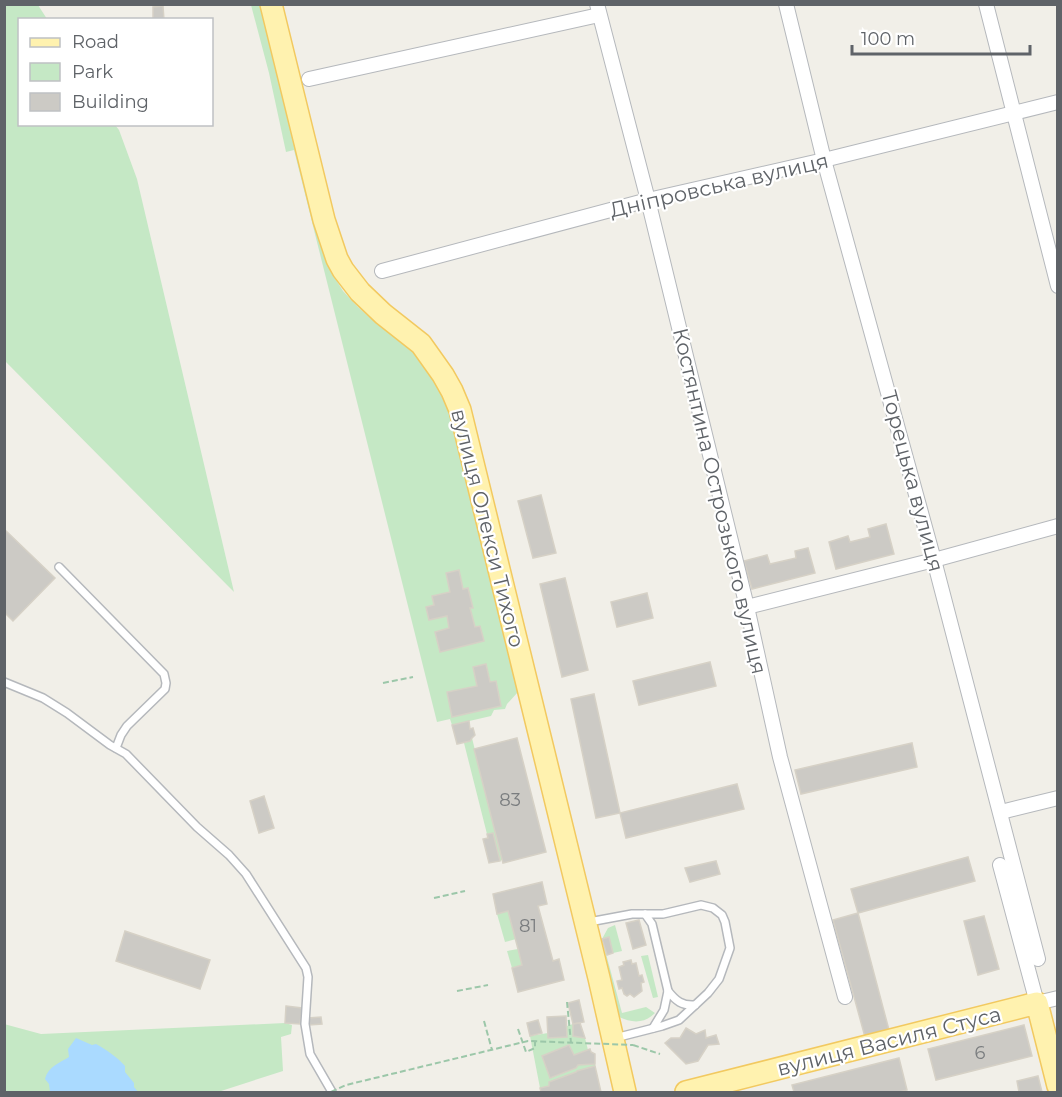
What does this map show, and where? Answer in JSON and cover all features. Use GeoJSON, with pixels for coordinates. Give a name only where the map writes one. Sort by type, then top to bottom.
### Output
{"type":"FeatureCollection","features":[{"type":"Feature","properties":{"kind":"main road","name":"вулиця Олекси Тихого"},"geometry":{"type":"LineString","coordinates":[[271,4],[324,220],[337,259],[360,292],[383,314],[421,344],[443,375],[460,410],[586,923],[625,1092]]}},
{"type":"Feature","properties":{"kind":"main road"},"geometry":{"type":"LineString","coordinates":[[1037,1003],[1058,1086]]}},
{"type":"Feature","properties":{"kind":"main road","name":"вулиця Василя Стуса"},"geometry":{"type":"LineString","coordinates":[[686,1092],[1037,1003]]}},
{"type":"Feature","properties":{"kind":"street","name":"Торецька вулиця"},"geometry":{"type":"LineString","coordinates":[[786,4],[824,160],[934,560],[1038,959]]}},
{"type":"Feature","properties":{"kind":"street"},"geometry":{"type":"LineString","coordinates":[[986,4],[1058,286]]}},
{"type":"Feature","properties":{"kind":"street"},"geometry":{"type":"LineString","coordinates":[[309,79],[598,10]]}},
{"type":"Feature","properties":{"kind":"street","name":"Костянтина Острозького вулиця"},"geometry":{"type":"LineString","coordinates":[[598,10],[648,200],[747,608],[780,757],[845,997]]}},
{"type":"Feature","properties":{"kind":"street","name":"Дніпровська вулиця"},"geometry":{"type":"LineString","coordinates":[[382,271],[648,200],[824,160],[1058,102]]}},
{"type":"Feature","properties":{"kind":"street"},"geometry":{"type":"LineString","coordinates":[[747,608],[1058,526]]}},
{"type":"Feature","properties":{"kind":"street"},"geometry":{"type":"LineString","coordinates":[[1001,812],[1058,798]]}},
{"type":"Feature","properties":{"kind":"street"},"geometry":{"type":"LineString","coordinates":[[1000,865],[1037,1003]]}},
{"type":"Feature","properties":{"kind":"street","name":"вулиця Василя Стуса"},"geometry":{"type":"LineString","coordinates":[[1037,1003],[1058,998]]}},
{"type":"Feature","properties":{"kind":"lane"},"geometry":{"type":"LineString","coordinates":[[59,567],[164,674],[165,689],[127,726],[116,748]]}},
{"type":"Feature","properties":{"kind":"lane"},"geometry":{"type":"LineString","coordinates":[[4,682],[44,698],[126,754],[246,874],[306,968],[308,977],[305,1024],[309,1054],[331,1092]]}},
{"type":"Feature","properties":{"kind":"lane"},"geometry":{"type":"LineString","coordinates":[[586,923],[632,914],[663,914],[701,905],[713,908],[722,915],[725,922],[730,948],[719,979],[708,993],[679,1020],[613,1038]]}},
{"type":"Feature","properties":{"kind":"lane"},"geometry":{"type":"LineString","coordinates":[[645,914],[652,924],[668,991],[676,1001],[687,1006],[695,1005]]}},
{"type":"Feature","properties":{"kind":"lane"},"geometry":{"type":"LineString","coordinates":[[653,1028],[664,1010],[668,991]]}},
{"type":"Feature","properties":{"kind":"path"},"geometry":{"type":"LineString","coordinates":[[383,683],[413,677]]}},
{"type":"Feature","properties":{"kind":"path"},"geometry":{"type":"LineString","coordinates":[[434,898],[465,891]]}},
{"type":"Feature","properties":{"kind":"path"},"geometry":{"type":"LineString","coordinates":[[457,991],[488,985]]}},
{"type":"Feature","properties":{"kind":"path"},"geometry":{"type":"LineString","coordinates":[[567,1002],[571,1042]]}},
{"type":"Feature","properties":{"kind":"path"},"geometry":{"type":"LineString","coordinates":[[484,1021],[492,1050]]}},
{"type":"Feature","properties":{"kind":"path"},"geometry":{"type":"LineString","coordinates":[[518,1029],[526,1052],[535,1048],[535,1041]]}},
{"type":"Feature","properties":{"kind":"path"},"geometry":{"type":"LineString","coordinates":[[331,1092],[346,1085],[528,1041],[633,1045],[660,1054]]}},
{"type":"Feature","properties":{"kind":"green space"},"geometry":{"type":"Polygon","coordinates":[[[4,5],[38,5],[46,18],[18,18],[18,126],[116,126],[119,130],[137,179],[234,592],[5,361],[4,5]]]}},
{"type":"Feature","properties":{"kind":"green space"},"geometry":{"type":"Polygon","coordinates":[[[251,5],[262,5],[331,272],[343,291],[358,307],[378,325],[390,330],[413,348],[441,388],[518,692],[505,709],[494,710],[491,716],[452,725],[450,719],[437,722],[294,150],[286,152],[251,5]]]}},
{"type":"Feature","properties":{"kind":"green space"},"geometry":{"type":"Polygon","coordinates":[[[472,738],[502,860],[500,861],[493,833],[487,834],[464,743],[472,738]]]}},
{"type":"Feature","properties":{"kind":"green space"},"geometry":{"type":"Polygon","coordinates":[[[508,911],[516,939],[505,942],[497,914],[508,911]]]}},
{"type":"Feature","properties":{"kind":"green space"},"geometry":{"type":"Polygon","coordinates":[[[615,925],[622,951],[613,953],[609,937],[602,939],[608,928],[615,925]]]}},
{"type":"Feature","properties":{"kind":"green space"},"geometry":{"type":"Polygon","coordinates":[[[602,939],[622,1013],[646,1007],[655,1013],[647,1019],[633,1021],[619,1017],[602,939]]]}},
{"type":"Feature","properties":{"kind":"green space"},"geometry":{"type":"Polygon","coordinates":[[[518,949],[522,965],[512,968],[507,951],[518,949]]]}},
{"type":"Feature","properties":{"kind":"green space"},"geometry":{"type":"Polygon","coordinates":[[[648,955],[658,997],[653,998],[641,956],[648,955]]]}},
{"type":"Feature","properties":{"kind":"green space"},"geometry":{"type":"Polygon","coordinates":[[[285,1023],[292,1025],[291,1034],[281,1037],[283,1071],[218,1092],[5,1092],[4,1024],[41,1034],[285,1023]]]}},
{"type":"Feature","properties":{"kind":"green space"},"geometry":{"type":"Polygon","coordinates":[[[573,1024],[573,1036],[585,1038],[588,1050],[574,1055],[569,1045],[542,1056],[551,1078],[576,1068],[578,1065],[595,1064],[595,1066],[577,1071],[549,1086],[540,1088],[530,1036],[548,1033],[548,1038],[567,1037],[567,1026],[573,1024]]]}},
{"type":"Feature","properties":{"kind":"water"},"geometry":{"type":"Polygon","coordinates":[[[76,1038],[92,1045],[96,1044],[119,1060],[125,1066],[125,1072],[138,1092],[50,1092],[49,1084],[45,1079],[46,1075],[54,1066],[69,1057],[68,1049],[76,1038]]]}},
{"type":"Feature","properties":{"kind":"building"},"geometry":{"type":"Polygon","coordinates":[[[163,6],[164,18],[153,18],[153,7],[163,6]]]}},
{"type":"Feature","properties":{"kind":"building"},"geometry":{"type":"Polygon","coordinates":[[[541,495],[556,553],[533,558],[518,501],[541,495]]]}},
{"type":"Feature","properties":{"kind":"building"},"geometry":{"type":"Polygon","coordinates":[[[886,524],[894,554],[836,569],[829,542],[848,536],[850,542],[870,537],[868,529],[886,524]]]}},
{"type":"Feature","properties":{"kind":"building"},"geometry":{"type":"Polygon","coordinates":[[[4,529],[55,578],[13,621],[4,612],[4,529]]]}},
{"type":"Feature","properties":{"kind":"building"},"geometry":{"type":"Polygon","coordinates":[[[808,548],[815,573],[752,589],[744,561],[767,555],[770,564],[796,558],[795,551],[808,548]]]}},
{"type":"Feature","properties":{"kind":"building"},"geometry":{"type":"Polygon","coordinates":[[[459,570],[463,589],[468,588],[475,627],[480,626],[484,641],[440,652],[435,632],[449,628],[447,616],[429,620],[426,607],[434,605],[432,596],[450,592],[446,573],[459,570]]]}},
{"type":"Feature","properties":{"kind":"building"},"geometry":{"type":"Polygon","coordinates":[[[565,578],[588,670],[562,677],[540,584],[565,578]]]}},
{"type":"Feature","properties":{"kind":"building"},"geometry":{"type":"Polygon","coordinates":[[[647,593],[653,618],[617,627],[611,602],[647,593]]]}},
{"type":"Feature","properties":{"kind":"building"},"geometry":{"type":"Polygon","coordinates":[[[710,662],[716,686],[639,705],[633,681],[710,662]]]}},
{"type":"Feature","properties":{"kind":"building"},"geometry":{"type":"Polygon","coordinates":[[[486,664],[490,682],[496,681],[501,706],[452,717],[447,692],[477,686],[473,667],[486,664]]]}},
{"type":"Feature","properties":{"kind":"building"},"geometry":{"type":"Polygon","coordinates":[[[594,694],[620,813],[596,818],[571,699],[594,694]]]}},
{"type":"Feature","properties":{"kind":"building"},"geometry":{"type":"Polygon","coordinates":[[[469,721],[470,729],[473,728],[475,735],[470,741],[457,744],[452,725],[469,721]]]}},
{"type":"Feature","properties":{"kind":"building"},"geometry":{"type":"Polygon","coordinates":[[[517,738],[546,852],[503,863],[474,749],[517,738]]]}},
{"type":"Feature","properties":{"kind":"building"},"geometry":{"type":"Polygon","coordinates":[[[912,743],[917,767],[801,794],[795,770],[912,743]]]}},
{"type":"Feature","properties":{"kind":"building"},"geometry":{"type":"Polygon","coordinates":[[[737,784],[744,809],[626,838],[620,813],[737,784]]]}},
{"type":"Feature","properties":{"kind":"building"},"geometry":{"type":"Polygon","coordinates":[[[264,796],[274,828],[259,833],[250,801],[264,796]]]}},
{"type":"Feature","properties":{"kind":"building"},"geometry":{"type":"Polygon","coordinates":[[[493,833],[500,861],[489,863],[483,839],[488,838],[487,834],[493,833]]]}},
{"type":"Feature","properties":{"kind":"building"},"geometry":{"type":"Polygon","coordinates":[[[968,857],[975,881],[858,913],[851,889],[968,857]]]}},
{"type":"Feature","properties":{"kind":"building"},"geometry":{"type":"Polygon","coordinates":[[[716,861],[720,874],[690,882],[685,868],[716,861]]]}},
{"type":"Feature","properties":{"kind":"building"},"geometry":{"type":"Polygon","coordinates":[[[542,882],[547,904],[538,906],[553,961],[559,959],[564,980],[518,992],[512,968],[522,965],[518,949],[508,911],[497,914],[493,894],[542,882]]]}},
{"type":"Feature","properties":{"kind":"building"},"geometry":{"type":"Polygon","coordinates":[[[858,913],[889,1030],[865,1037],[833,920],[858,913]]]}},
{"type":"Feature","properties":{"kind":"building"},"geometry":{"type":"Polygon","coordinates":[[[984,916],[999,969],[978,975],[964,921],[984,916]]]}},
{"type":"Feature","properties":{"kind":"building"},"geometry":{"type":"Polygon","coordinates":[[[639,920],[646,945],[633,949],[626,923],[639,920]]]}},
{"type":"Feature","properties":{"kind":"building"},"geometry":{"type":"Polygon","coordinates":[[[125,931],[210,960],[200,989],[116,961],[125,931]]]}},
{"type":"Feature","properties":{"kind":"building"},"geometry":{"type":"Polygon","coordinates":[[[609,937],[613,953],[607,955],[602,939],[609,937]]]}},
{"type":"Feature","properties":{"kind":"building"},"geometry":{"type":"Polygon","coordinates":[[[631,960],[632,964],[636,963],[639,976],[642,975],[644,982],[641,983],[642,991],[634,997],[624,994],[622,988],[619,989],[617,981],[622,980],[619,967],[624,965],[623,962],[631,960]]]}},
{"type":"Feature","properties":{"kind":"building"},"geometry":{"type":"Polygon","coordinates":[[[579,1000],[584,1022],[573,1024],[568,1003],[579,1000]]]}},
{"type":"Feature","properties":{"kind":"building"},"geometry":{"type":"Polygon","coordinates":[[[286,1006],[302,1008],[300,1024],[285,1023],[286,1006]]]}},
{"type":"Feature","properties":{"kind":"building"},"geometry":{"type":"Polygon","coordinates":[[[566,1016],[567,1037],[548,1038],[547,1017],[566,1016]]]}},
{"type":"Feature","properties":{"kind":"building"},"geometry":{"type":"Polygon","coordinates":[[[321,1017],[322,1024],[309,1025],[308,1018],[321,1017]]]}},
{"type":"Feature","properties":{"kind":"building"},"geometry":{"type":"Polygon","coordinates":[[[538,1020],[542,1033],[530,1036],[527,1023],[538,1020]]]}},
{"type":"Feature","properties":{"kind":"building"},"geometry":{"type":"Polygon","coordinates":[[[580,1023],[585,1038],[573,1036],[573,1024],[580,1023]]]}},
{"type":"Feature","properties":{"kind":"building"},"geometry":{"type":"Polygon","coordinates":[[[1024,1025],[1032,1056],[936,1080],[928,1049],[1024,1025]]]}},
{"type":"Feature","properties":{"kind":"building"},"geometry":{"type":"Polygon","coordinates":[[[686,1028],[696,1034],[705,1030],[706,1038],[716,1035],[719,1044],[708,1045],[698,1061],[686,1064],[665,1043],[671,1038],[680,1038],[686,1028]]]}},
{"type":"Feature","properties":{"kind":"building"},"geometry":{"type":"Polygon","coordinates":[[[569,1045],[574,1055],[590,1049],[595,1054],[595,1064],[578,1065],[576,1068],[550,1078],[542,1056],[569,1045]]]}},
{"type":"Feature","properties":{"kind":"building"},"geometry":{"type":"Polygon","coordinates":[[[899,1058],[907,1090],[899,1092],[794,1092],[792,1085],[899,1058]]]}},
{"type":"Feature","properties":{"kind":"building"},"geometry":{"type":"Polygon","coordinates":[[[595,1066],[601,1092],[541,1092],[540,1088],[549,1086],[549,1082],[595,1066]]]}},
{"type":"Feature","properties":{"kind":"building"},"geometry":{"type":"Polygon","coordinates":[[[1038,1076],[1042,1092],[1019,1092],[1017,1081],[1038,1076]]]}}]}
